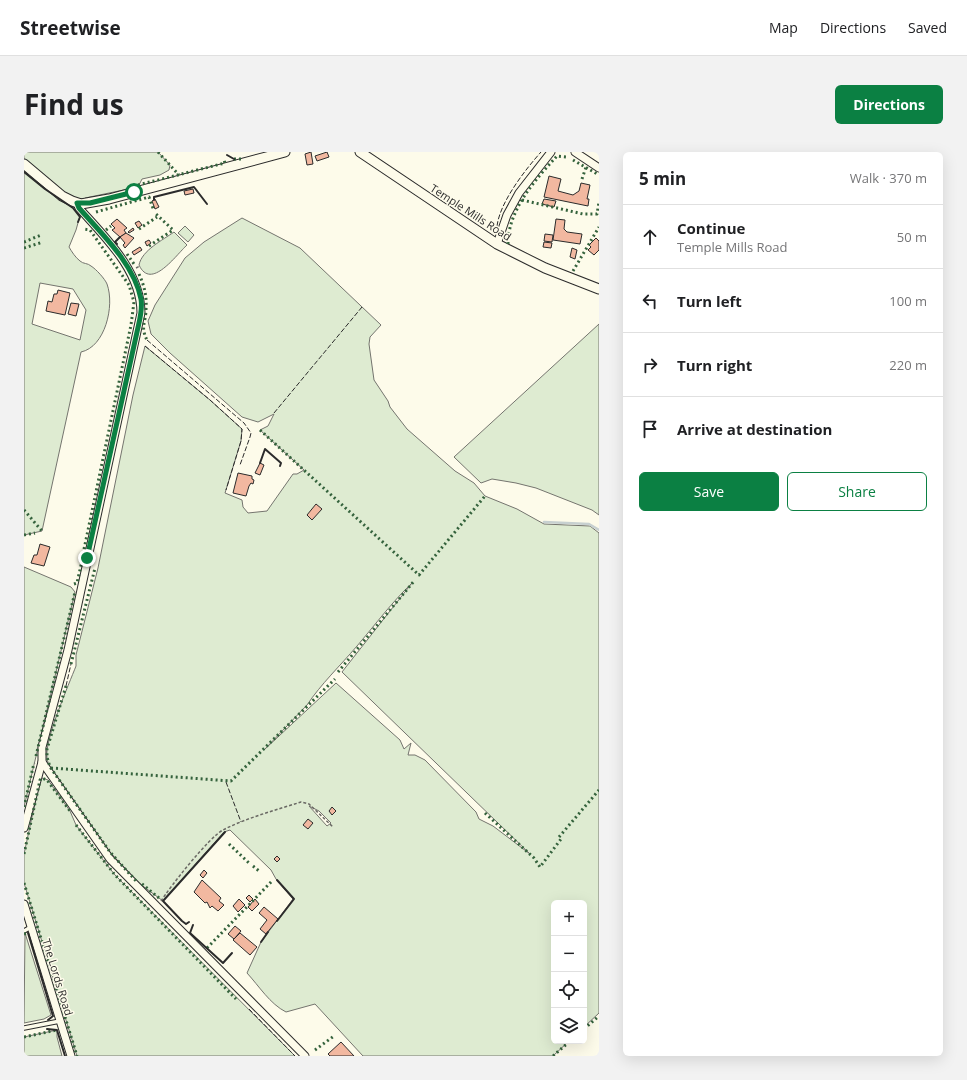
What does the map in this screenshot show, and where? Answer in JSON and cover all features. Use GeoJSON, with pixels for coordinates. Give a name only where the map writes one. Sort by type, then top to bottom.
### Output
{"type":"FeatureCollection","features":[{"type":"Feature","properties":{"kind":"street"},"geometry":{"type":"LineString","coordinates":[[24,164],[62,196],[77,203],[90,203],[269,154],[285,152]]}},
{"type":"Feature","properties":{"kind":"street","name":"Temple Mills Road"},"geometry":{"type":"LineString","coordinates":[[360,152],[497,244],[545,268],[599,289]]}},
{"type":"Feature","properties":{"kind":"street"},"geometry":{"type":"LineString","coordinates":[[497,244],[507,215],[519,193],[534,171],[550,152]]}},
{"type":"Feature","properties":{"kind":"street"},"geometry":{"type":"LineString","coordinates":[[575,152],[599,168]]}},
{"type":"Feature","properties":{"kind":"street"},"geometry":{"type":"LineString","coordinates":[[24,828],[42,762],[42,747],[68,650],[141,313],[141,300],[137,286],[130,273],[113,247],[79,208],[77,203]]}},
{"type":"Feature","properties":{"kind":"street"},"geometry":{"type":"LineString","coordinates":[[42,762],[110,859],[304,1056]]}},
{"type":"Feature","properties":{"kind":"street","name":"The Lords Road"},"geometry":{"type":"LineString","coordinates":[[24,904],[26,915],[71,1056]]}},
{"type":"Feature","properties":{"kind":"lane"},"geometry":{"type":"LineString","coordinates":[[24,931],[31,927]]}},
{"type":"Feature","properties":{"kind":"lane"},"geometry":{"type":"LineString","coordinates":[[24,1028],[60,1021]]}},
{"type":"Feature","properties":{"kind":"path"},"geometry":{"type":"LineString","coordinates":[[157,908],[168,889],[219,832],[301,802],[310,804],[333,827]]}},
{"type":"Feature","properties":{"kind":"green space"},"geometry":{"type":"Polygon","coordinates":[[[24,152],[158,152],[170,165],[169,170],[160,175],[142,179],[138,187],[85,198],[76,230],[69,247],[81,262],[93,267],[106,282],[110,303],[109,314],[102,334],[89,349],[81,352],[42,531],[24,535],[24,152]],[[40,283],[32,324],[80,340],[86,310],[73,289],[40,283]]]}},
{"type":"Feature","properties":{"kind":"green space"},"geometry":{"type":"Polygon","coordinates":[[[242,218],[300,248],[381,325],[370,337],[369,344],[374,380],[388,401],[390,407],[407,429],[455,471],[474,483],[485,496],[517,509],[544,524],[590,526],[599,533],[599,1013],[587,1024],[587,900],[551,900],[551,1044],[566,1044],[553,1056],[363,1056],[315,1004],[286,1012],[280,1009],[270,1000],[247,973],[261,942],[293,899],[276,879],[271,870],[230,830],[224,832],[163,901],[136,881],[110,852],[50,767],[47,758],[49,739],[76,666],[76,655],[98,568],[133,395],[145,346],[210,400],[242,429],[241,441],[225,493],[242,500],[243,507],[248,513],[267,511],[293,474],[297,474],[304,470],[260,430],[268,426],[274,414],[258,422],[242,417],[170,353],[151,334],[148,321],[155,305],[185,258],[204,242],[242,218]],[[412,583],[324,682],[307,705],[265,749],[336,683],[400,740],[404,749],[411,743],[408,755],[415,755],[425,760],[476,812],[479,819],[493,826],[530,854],[342,672],[412,583]],[[309,806],[327,826],[331,823],[319,811],[309,806]]]}},
{"type":"Feature","properties":{"kind":"green space"},"geometry":{"type":"Polygon","coordinates":[[[185,226],[194,235],[188,242],[178,233],[185,226]]]}},
{"type":"Feature","properties":{"kind":"green space"},"geometry":{"type":"Polygon","coordinates":[[[174,232],[187,245],[170,263],[157,273],[150,274],[144,272],[139,265],[144,255],[148,250],[174,232]]]}},
{"type":"Feature","properties":{"kind":"green space"},"geometry":{"type":"Polygon","coordinates":[[[599,324],[599,515],[592,510],[536,488],[492,479],[481,483],[454,457],[599,324]]]}},
{"type":"Feature","properties":{"kind":"green space"},"geometry":{"type":"Polygon","coordinates":[[[24,567],[71,587],[75,592],[24,807],[24,567]]]}},
{"type":"Feature","properties":{"kind":"green space"},"geometry":{"type":"Polygon","coordinates":[[[42,778],[48,780],[70,811],[76,825],[115,875],[295,1056],[77,1056],[24,883],[24,854],[40,780],[42,778]]]}},
{"type":"Feature","properties":{"kind":"green space"},"geometry":{"type":"Polygon","coordinates":[[[25,933],[51,1015],[44,1019],[24,1023],[25,933]]]}},
{"type":"Feature","properties":{"kind":"green space"},"geometry":{"type":"Polygon","coordinates":[[[57,1030],[57,1037],[62,1056],[24,1056],[24,1037],[57,1030]]]}},
{"type":"Feature","properties":{"kind":"building"},"geometry":{"type":"Polygon","coordinates":[[[311,152],[313,164],[307,165],[305,154],[311,152]]]}},
{"type":"Feature","properties":{"kind":"building"},"geometry":{"type":"Polygon","coordinates":[[[327,152],[329,157],[317,161],[315,156],[327,152]]]}},
{"type":"Feature","properties":{"kind":"building"},"geometry":{"type":"Polygon","coordinates":[[[549,176],[561,179],[558,191],[573,195],[579,191],[581,183],[590,185],[587,199],[589,199],[588,206],[544,197],[549,176]]]}},
{"type":"Feature","properties":{"kind":"building"},"geometry":{"type":"Polygon","coordinates":[[[193,189],[194,193],[185,195],[184,191],[193,189]]]}},
{"type":"Feature","properties":{"kind":"building"},"geometry":{"type":"Polygon","coordinates":[[[155,199],[159,207],[155,209],[152,201],[155,199]]]}},
{"type":"Feature","properties":{"kind":"building"},"geometry":{"type":"Polygon","coordinates":[[[544,199],[556,201],[554,207],[542,204],[544,199]]]}},
{"type":"Feature","properties":{"kind":"building"},"geometry":{"type":"Polygon","coordinates":[[[117,219],[127,228],[124,230],[126,233],[120,237],[112,230],[115,228],[111,224],[117,219]]]}},
{"type":"Feature","properties":{"kind":"building"},"geometry":{"type":"Polygon","coordinates":[[[556,219],[565,220],[564,229],[567,232],[582,234],[580,244],[553,240],[556,219]]]}},
{"type":"Feature","properties":{"kind":"building"},"geometry":{"type":"Polygon","coordinates":[[[139,221],[142,225],[138,228],[135,223],[139,221]]]}},
{"type":"Feature","properties":{"kind":"building"},"geometry":{"type":"Polygon","coordinates":[[[133,228],[134,230],[129,233],[128,232],[133,228]]]}},
{"type":"Feature","properties":{"kind":"building"},"geometry":{"type":"Polygon","coordinates":[[[126,233],[134,238],[125,248],[123,245],[125,243],[120,237],[126,233]]]}},
{"type":"Feature","properties":{"kind":"building"},"geometry":{"type":"Polygon","coordinates":[[[545,234],[553,235],[552,242],[544,241],[545,234]]]}},
{"type":"Feature","properties":{"kind":"building"},"geometry":{"type":"Polygon","coordinates":[[[596,238],[599,241],[599,250],[594,255],[588,250],[591,247],[589,245],[596,238]]]}},
{"type":"Feature","properties":{"kind":"building"},"geometry":{"type":"Polygon","coordinates":[[[149,240],[151,243],[147,246],[145,242],[149,240]]]}},
{"type":"Feature","properties":{"kind":"building"},"geometry":{"type":"Polygon","coordinates":[[[544,242],[552,243],[551,248],[543,247],[544,242]]]}},
{"type":"Feature","properties":{"kind":"building"},"geometry":{"type":"Polygon","coordinates":[[[140,247],[142,250],[134,255],[132,252],[140,247]]]}},
{"type":"Feature","properties":{"kind":"building"},"geometry":{"type":"Polygon","coordinates":[[[572,248],[577,250],[575,259],[570,257],[572,248]]]}},
{"type":"Feature","properties":{"kind":"building"},"geometry":{"type":"Polygon","coordinates":[[[58,290],[70,293],[65,315],[46,311],[48,301],[52,302],[54,294],[57,294],[58,290]]]}},
{"type":"Feature","properties":{"kind":"building"},"geometry":{"type":"Polygon","coordinates":[[[71,303],[79,304],[76,316],[68,314],[71,303]]]}},
{"type":"Feature","properties":{"kind":"building"},"geometry":{"type":"Polygon","coordinates":[[[260,463],[264,465],[260,475],[255,473],[260,463]]]}},
{"type":"Feature","properties":{"kind":"building"},"geometry":{"type":"Polygon","coordinates":[[[238,473],[252,476],[252,479],[254,480],[253,484],[251,483],[249,486],[246,496],[233,493],[238,473]]]}},
{"type":"Feature","properties":{"kind":"building"},"geometry":{"type":"Polygon","coordinates":[[[316,504],[322,509],[312,520],[307,515],[316,504]]]}},
{"type":"Feature","properties":{"kind":"building"},"geometry":{"type":"Polygon","coordinates":[[[40,544],[50,547],[44,566],[31,563],[34,555],[37,555],[40,544]]]}},
{"type":"Feature","properties":{"kind":"building"},"geometry":{"type":"Polygon","coordinates":[[[332,807],[336,811],[332,815],[329,811],[332,807]]]}},
{"type":"Feature","properties":{"kind":"building"},"geometry":{"type":"Polygon","coordinates":[[[308,819],[313,823],[308,829],[303,825],[308,819]]]}},
{"type":"Feature","properties":{"kind":"building"},"geometry":{"type":"Polygon","coordinates":[[[277,856],[280,859],[277,862],[274,859],[277,856]]]}},
{"type":"Feature","properties":{"kind":"building"},"geometry":{"type":"Polygon","coordinates":[[[204,870],[207,873],[203,878],[200,875],[204,870]]]}},
{"type":"Feature","properties":{"kind":"building"},"geometry":{"type":"Polygon","coordinates":[[[202,880],[221,898],[219,901],[224,905],[218,911],[212,906],[210,908],[207,902],[205,903],[194,892],[202,880]]]}},
{"type":"Feature","properties":{"kind":"building"},"geometry":{"type":"Polygon","coordinates":[[[249,895],[253,899],[250,902],[246,898],[249,895]]]}},
{"type":"Feature","properties":{"kind":"building"},"geometry":{"type":"Polygon","coordinates":[[[239,899],[245,905],[238,912],[233,906],[239,899]]]}},
{"type":"Feature","properties":{"kind":"building"},"geometry":{"type":"Polygon","coordinates":[[[255,899],[259,904],[252,911],[248,907],[255,899]]]}},
{"type":"Feature","properties":{"kind":"building"},"geometry":{"type":"Polygon","coordinates":[[[264,907],[278,919],[266,934],[260,929],[267,920],[259,913],[264,907]]]}},
{"type":"Feature","properties":{"kind":"building"},"geometry":{"type":"Polygon","coordinates":[[[235,926],[241,931],[234,939],[228,934],[235,926]]]}},
{"type":"Feature","properties":{"kind":"building"},"geometry":{"type":"Polygon","coordinates":[[[240,933],[257,947],[250,955],[233,940],[240,933]]]}},
{"type":"Feature","properties":{"kind":"building"},"geometry":{"type":"Polygon","coordinates":[[[341,1042],[354,1056],[330,1056],[328,1054],[341,1042]]]}},
{"type":"Feature","properties":{"kind":"waterway"},"geometry":{"type":"LineString","coordinates":[[544,522],[589,524],[599,530]]}},
{"type":"Feature","properties":{"kind":"hedge"},"geometry":{"type":"LineString","coordinates":[[158,152],[179,175]]}},
{"type":"Feature","properties":{"kind":"hedge"},"geometry":{"type":"LineString","coordinates":[[508,244],[509,231],[524,196],[557,156],[567,157]]}},
{"type":"Feature","properties":{"kind":"hedge"},"geometry":{"type":"LineString","coordinates":[[234,159],[242,159]]}},
{"type":"Feature","properties":{"kind":"hedge"},"geometry":{"type":"LineString","coordinates":[[138,185],[225,163],[224,160]]}},
{"type":"Feature","properties":{"kind":"hedge"},"geometry":{"type":"LineString","coordinates":[[573,160],[599,175]]}},
{"type":"Feature","properties":{"kind":"hedge"},"geometry":{"type":"LineString","coordinates":[[582,179],[586,167]]}},
{"type":"Feature","properties":{"kind":"hedge"},"geometry":{"type":"LineString","coordinates":[[96,212],[149,197],[154,211]]}},
{"type":"Feature","properties":{"kind":"hedge"},"geometry":{"type":"LineString","coordinates":[[522,200],[583,214],[597,214],[599,202]]}},
{"type":"Feature","properties":{"kind":"hedge"},"geometry":{"type":"LineString","coordinates":[[149,246],[173,230],[156,214]]}},
{"type":"Feature","properties":{"kind":"hedge"},"geometry":{"type":"LineString","coordinates":[[139,229],[157,217]]}},
{"type":"Feature","properties":{"kind":"hedge"},"geometry":{"type":"LineString","coordinates":[[106,230],[111,226]]}},
{"type":"Feature","properties":{"kind":"hedge"},"geometry":{"type":"LineString","coordinates":[[573,271],[599,227]]}},
{"type":"Feature","properties":{"kind":"hedge"},"geometry":{"type":"LineString","coordinates":[[83,229],[90,230],[129,285],[134,302],[131,325],[83,554]]}},
{"type":"Feature","properties":{"kind":"hedge"},"geometry":{"type":"LineString","coordinates":[[24,242],[41,235]]}},
{"type":"Feature","properties":{"kind":"hedge"},"geometry":{"type":"LineString","coordinates":[[24,248],[43,242]]}},
{"type":"Feature","properties":{"kind":"hedge"},"geometry":{"type":"LineString","coordinates":[[127,254],[134,264]]}},
{"type":"Feature","properties":{"kind":"hedge"},"geometry":{"type":"LineString","coordinates":[[139,274],[146,295],[144,331],[147,340]]}},
{"type":"Feature","properties":{"kind":"hedge"},"geometry":{"type":"LineString","coordinates":[[260,430],[419,575],[485,496]]}},
{"type":"Feature","properties":{"kind":"hedge"},"geometry":{"type":"LineString","coordinates":[[24,510],[42,531]]}},
{"type":"Feature","properties":{"kind":"hedge"},"geometry":{"type":"LineString","coordinates":[[24,535],[35,533]]}},
{"type":"Feature","properties":{"kind":"hedge"},"geometry":{"type":"LineString","coordinates":[[74,584],[77,583],[82,561]]}},
{"type":"Feature","properties":{"kind":"hedge"},"geometry":{"type":"LineString","coordinates":[[71,664],[95,568]]}},
{"type":"Feature","properties":{"kind":"hedge"},"geometry":{"type":"LineString","coordinates":[[338,672],[415,580]]}},
{"type":"Feature","properties":{"kind":"hedge"},"geometry":{"type":"LineString","coordinates":[[36,756],[75,592]]}},
{"type":"Feature","properties":{"kind":"hedge"},"geometry":{"type":"LineString","coordinates":[[51,768],[231,781],[335,679]]}},
{"type":"Feature","properties":{"kind":"hedge"},"geometry":{"type":"LineString","coordinates":[[66,686],[47,749],[47,757],[50,767],[110,852],[136,881]]}},
{"type":"Feature","properties":{"kind":"hedge"},"geometry":{"type":"LineString","coordinates":[[24,807],[34,763]]}},
{"type":"Feature","properties":{"kind":"hedge"},"geometry":{"type":"LineString","coordinates":[[24,854],[40,780],[42,778],[47,780],[70,811]]}},
{"type":"Feature","properties":{"kind":"hedge"},"geometry":{"type":"LineString","coordinates":[[559,837],[599,790]]}},
{"type":"Feature","properties":{"kind":"hedge"},"geometry":{"type":"LineString","coordinates":[[485,813],[534,858],[540,867],[561,839]]}},
{"type":"Feature","properties":{"kind":"hedge"},"geometry":{"type":"LineString","coordinates":[[76,825],[115,875],[236,999]]}},
{"type":"Feature","properties":{"kind":"hedge"},"geometry":{"type":"LineString","coordinates":[[229,844],[249,863]]}},
{"type":"Feature","properties":{"kind":"hedge"},"geometry":{"type":"LineString","coordinates":[[253,866],[259,871]]}},
{"type":"Feature","properties":{"kind":"hedge"},"geometry":{"type":"LineString","coordinates":[[207,948],[273,880]]}},
{"type":"Feature","properties":{"kind":"hedge"},"geometry":{"type":"LineString","coordinates":[[24,883],[77,1056]]}},
{"type":"Feature","properties":{"kind":"hedge"},"geometry":{"type":"LineString","coordinates":[[142,884],[159,898]]}},
{"type":"Feature","properties":{"kind":"hedge"},"geometry":{"type":"LineString","coordinates":[[24,934],[28,933]]}},
{"type":"Feature","properties":{"kind":"hedge"},"geometry":{"type":"LineString","coordinates":[[587,1026],[599,1016]]}},
{"type":"Feature","properties":{"kind":"hedge"},"geometry":{"type":"LineString","coordinates":[[24,1037],[57,1030]]}},
{"type":"Feature","properties":{"kind":"hedge"},"geometry":{"type":"LineString","coordinates":[[315,1050],[334,1036]]}},
{"type":"Feature","properties":{"kind":"hedge"},"geometry":{"type":"LineString","coordinates":[[553,1056],[567,1044]]}},
{"type":"Feature","properties":{"kind":"fence"},"geometry":{"type":"LineString","coordinates":[[497,226],[499,217],[508,197],[521,177],[541,152]]}},
{"type":"Feature","properties":{"kind":"fence"},"geometry":{"type":"LineString","coordinates":[[274,413],[362,307]]}},
{"type":"Feature","properties":{"kind":"fence"},"geometry":{"type":"LineString","coordinates":[[147,340],[244,423],[251,433],[240,465]]}},
{"type":"Feature","properties":{"kind":"fence"},"geometry":{"type":"LineString","coordinates":[[145,346],[210,400],[242,429],[241,441],[226,490]]}},
{"type":"Feature","properties":{"kind":"fence"},"geometry":{"type":"LineString","coordinates":[[66,686],[71,664]]}},
{"type":"Feature","properties":{"kind":"fence"},"geometry":{"type":"LineString","coordinates":[[226,782],[241,822]]}},
{"type":"Feature","properties":{"kind":"fence"},"geometry":{"type":"LineString","coordinates":[[249,1009],[295,1056]]}},
{"type":"Feature","properties":{"kind":"wall"},"geometry":{"type":"LineString","coordinates":[[227,155],[234,159]]}},
{"type":"Feature","properties":{"kind":"wall"},"geometry":{"type":"LineString","coordinates":[[24,172],[45,189],[73,208],[80,217],[78,222]]}},
{"type":"Feature","properties":{"kind":"wall"},"geometry":{"type":"LineString","coordinates":[[154,200],[154,197],[194,187],[207,204]]}},
{"type":"Feature","properties":{"kind":"wall"},"geometry":{"type":"LineString","coordinates":[[117,244],[115,242],[120,237]]}},
{"type":"Feature","properties":{"kind":"wall"},"geometry":{"type":"LineString","coordinates":[[260,463],[265,449],[281,463],[280,466]]}},
{"type":"Feature","properties":{"kind":"wall"},"geometry":{"type":"LineString","coordinates":[[189,922],[186,924],[182,921],[163,901],[225,832]]}},
{"type":"Feature","properties":{"kind":"wall"},"geometry":{"type":"LineString","coordinates":[[277,880],[294,899],[277,921]]}},
{"type":"Feature","properties":{"kind":"wall"},"geometry":{"type":"LineString","coordinates":[[193,925],[190,933],[223,963],[232,953]]}},
{"type":"Feature","properties":{"kind":"wall"},"geometry":{"type":"LineString","coordinates":[[261,942],[268,932]]}},
{"type":"Feature","properties":{"kind":"wall"},"geometry":{"type":"LineString","coordinates":[[28,933],[53,1016],[48,1020]]}},
{"type":"Feature","properties":{"kind":"wall"},"geometry":{"type":"LineString","coordinates":[[47,1029],[57,1030],[65,1056]]}},
{"type":"Feature","properties":{"kind":"route"},"geometry":{"type":"LineString","coordinates":[[87,558],[141,313],[141,300],[137,286],[119,256],[105,237],[79,208],[77,203],[90,203],[134,192]]}}]}
